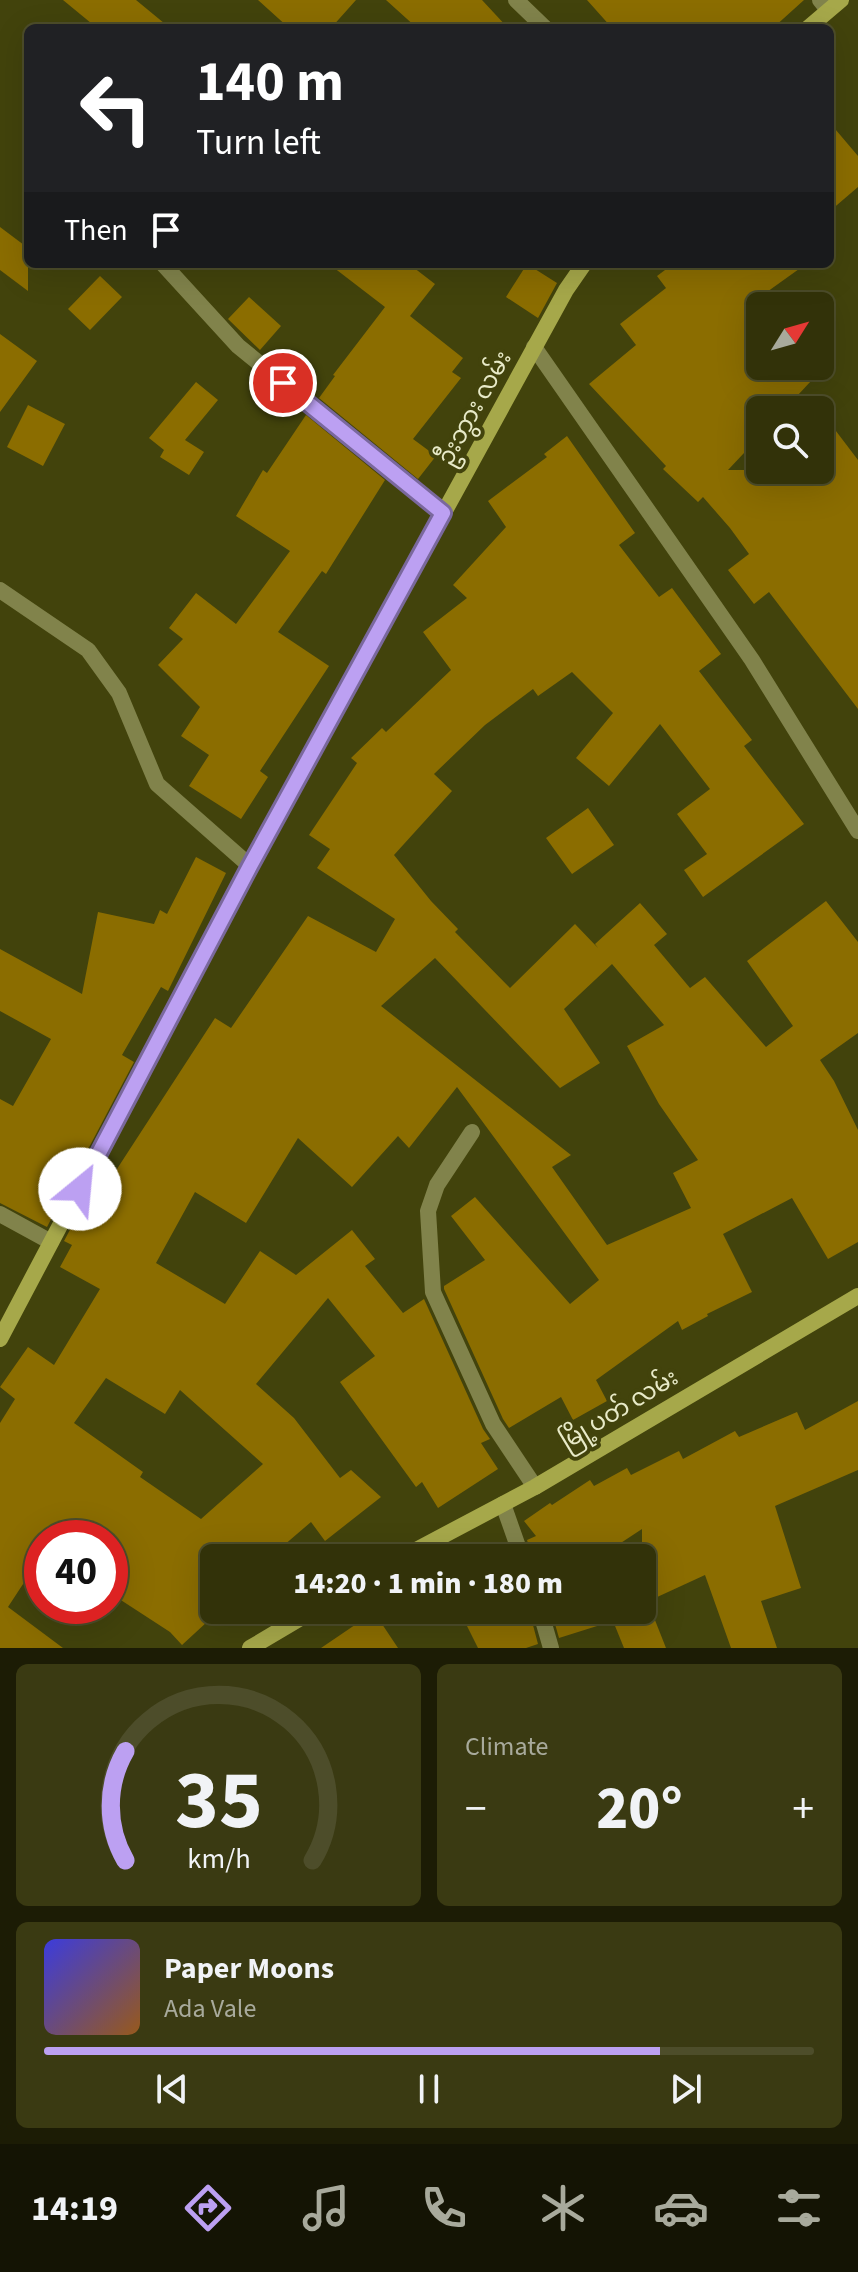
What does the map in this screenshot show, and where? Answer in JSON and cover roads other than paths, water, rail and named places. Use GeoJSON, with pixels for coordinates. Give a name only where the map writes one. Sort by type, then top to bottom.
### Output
{"type":"FeatureCollection","features":[{"type":"Feature","properties":{"kind":"street"},"geometry":{"type":"LineString","coordinates":[[516,0],[541,24]]}},
{"type":"Feature","properties":{"kind":"street"},"geometry":{"type":"LineString","coordinates":[[812,24],[830,3]]}},
{"type":"Feature","properties":{"kind":"street"},"geometry":{"type":"LineString","coordinates":[[167,268],[238,346],[443,513]]}},
{"type":"Feature","properties":{"kind":"street","name":"ဦးဘွား လမ်း"},"geometry":{"type":"LineString","coordinates":[[0,1339],[250,866],[534,347],[581,268]]}},
{"type":"Feature","properties":{"kind":"street"},"geometry":{"type":"LineString","coordinates":[[534,347],[752,660],[858,831]]}},
{"type":"Feature","properties":{"kind":"street"},"geometry":{"type":"LineString","coordinates":[[0,590],[88,650],[119,693],[157,784],[250,866]]}},
{"type":"Feature","properties":{"kind":"street"},"geometry":{"type":"LineString","coordinates":[[472,1132],[437,1185],[428,1211],[433,1292],[493,1424],[535,1487]]}},
{"type":"Feature","properties":{"kind":"street"},"geometry":{"type":"LineString","coordinates":[[0,1214],[51,1242]]}},
{"type":"Feature","properties":{"kind":"street","name":"မြို့ပတ် လမ်း"},"geometry":{"type":"LineString","coordinates":[[427,1544],[535,1487],[858,1296]]}},
{"type":"Feature","properties":{"kind":"street"},"geometry":{"type":"LineString","coordinates":[[503,1504],[517,1544]]}},
{"type":"Feature","properties":{"kind":"street"},"geometry":{"type":"LineString","coordinates":[[250,1648],[290,1624]]}},
{"type":"Feature","properties":{"kind":"street"},"geometry":{"type":"LineString","coordinates":[[544,1624],[551,1648]]}}]}
